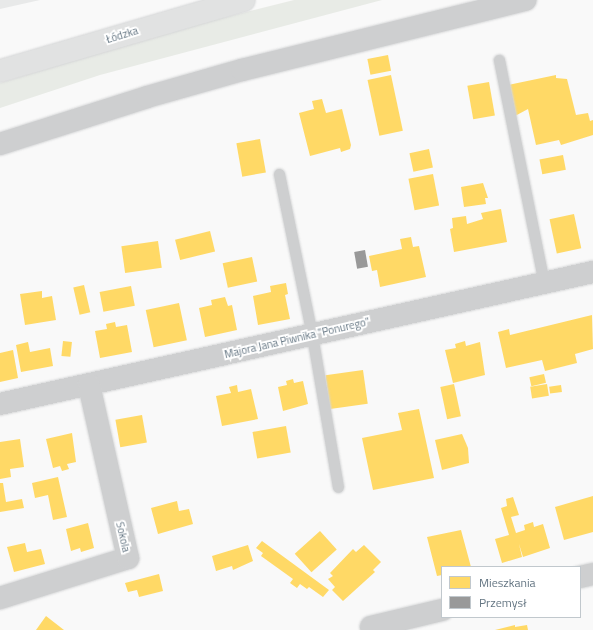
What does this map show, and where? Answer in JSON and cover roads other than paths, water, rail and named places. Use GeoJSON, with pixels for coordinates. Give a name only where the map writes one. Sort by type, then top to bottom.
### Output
{"type":"FeatureCollection","features":[{"type":"Feature","properties":{"kind":"main road","name":"Łódzka"},"geometry":{"type":"LineString","coordinates":[[0,71],[244,0]]}},
{"type":"Feature","properties":{"kind":"street"},"geometry":{"type":"LineString","coordinates":[[0,144],[147,97],[242,70],[525,0]]}},
{"type":"Feature","properties":{"kind":"street","name":"Majora Jana Piwnika \"Ponurego\""},"geometry":{"type":"LineString","coordinates":[[0,404],[593,272]]}},
{"type":"Feature","properties":{"kind":"street","name":"Sokola"},"geometry":{"type":"LineString","coordinates":[[0,598],[128,558],[89,385]]}},
{"type":"Feature","properties":{"kind":"street"},"geometry":{"type":"LineString","coordinates":[[581,577],[593,574]]}},
{"type":"Feature","properties":{"kind":"street"},"geometry":{"type":"LineString","coordinates":[[371,627],[441,610]]}},
{"type":"Feature","properties":{"kind":"lane"},"geometry":{"type":"LineString","coordinates":[[499,60],[544,283]]}},
{"type":"Feature","properties":{"kind":"lane"},"geometry":{"type":"LineString","coordinates":[[279,174],[312,335],[338,487]]}}]}
